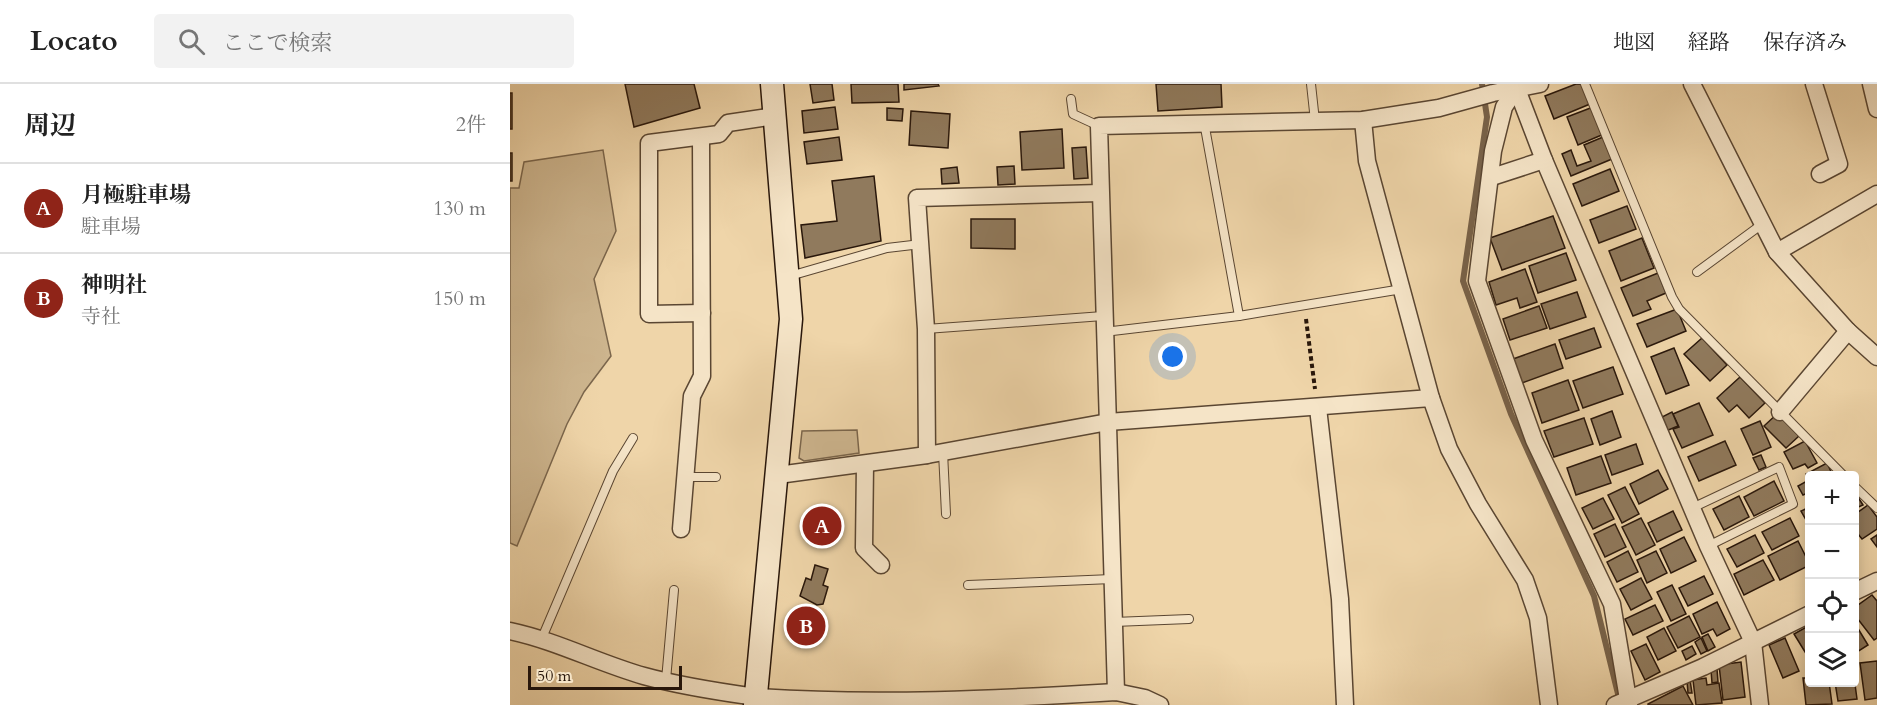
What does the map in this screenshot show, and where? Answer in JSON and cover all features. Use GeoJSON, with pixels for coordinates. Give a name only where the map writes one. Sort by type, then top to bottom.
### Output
{"type":"FeatureCollection","features":[{"type":"Feature","properties":{"kind":"street"},"geometry":{"type":"LineString","coordinates":[[755,701],[791,319],[772,84]]}},
{"type":"Feature","properties":{"kind":"street"},"geometry":{"type":"LineString","coordinates":[[1116,693],[1103,324],[1099,126],[1363,120],[1439,108],[1516,86],[1540,84]]}},
{"type":"Feature","properties":{"kind":"street"},"geometry":{"type":"LineString","coordinates":[[1692,84],[1761,225],[1777,252],[1848,331],[1877,357]]}},
{"type":"Feature","properties":{"kind":"street"},"geometry":{"type":"LineString","coordinates":[[1814,84],[1839,164],[1820,174]]}},
{"type":"Feature","properties":{"kind":"street"},"geometry":{"type":"LineString","coordinates":[[1871,84],[1877,110]]}},
{"type":"Feature","properties":{"kind":"street"},"geometry":{"type":"LineString","coordinates":[[1516,86],[1544,160],[1708,546],[1753,642],[1760,705]]}},
{"type":"Feature","properties":{"kind":"street"},"geometry":{"type":"LineString","coordinates":[[1516,86],[1504,107],[1493,152],[1492,177],[1477,281],[1533,440],[1612,604],[1624,704],[1805,616]]}},
{"type":"Feature","properties":{"kind":"street"},"geometry":{"type":"LineString","coordinates":[[702,314],[649,314],[650,143],[702,138],[719,134],[728,123],[775,116]]}},
{"type":"Feature","properties":{"kind":"street"},"geometry":{"type":"LineString","coordinates":[[1363,120],[1367,161],[1431,398],[1449,449],[1478,504],[1525,580],[1538,618],[1549,705]]}},
{"type":"Feature","properties":{"kind":"street"},"geometry":{"type":"LineString","coordinates":[[681,529],[692,396],[702,376],[702,138]]}},
{"type":"Feature","properties":{"kind":"street"},"geometry":{"type":"LineString","coordinates":[[1492,177],[1544,160]]}},
{"type":"Feature","properties":{"kind":"street"},"geometry":{"type":"LineString","coordinates":[[935,453],[917,198],[1100,193]]}},
{"type":"Feature","properties":{"kind":"street"},"geometry":{"type":"LineString","coordinates":[[1777,252],[1877,194]]}},
{"type":"Feature","properties":{"kind":"street"},"geometry":{"type":"LineString","coordinates":[[1780,412],[1848,331]]}},
{"type":"Feature","properties":{"kind":"street"},"geometry":{"type":"LineString","coordinates":[[778,475],[935,453],[1108,422],[1431,398]]}},
{"type":"Feature","properties":{"kind":"street"},"geometry":{"type":"LineString","coordinates":[[1318,408],[1340,599],[1345,705]]}},
{"type":"Feature","properties":{"kind":"street"},"geometry":{"type":"LineString","coordinates":[[865,464],[864,548],[881,566]]}},
{"type":"Feature","properties":{"kind":"street"},"geometry":{"type":"LineString","coordinates":[[1859,590],[1875,584]]}},
{"type":"Feature","properties":{"kind":"street"},"geometry":{"type":"LineString","coordinates":[[510,631],[542,638],[644,676],[755,701],[892,705],[1116,693],[1145,698],[1160,705]]}},
{"type":"Feature","properties":{"kind":"lane"},"geometry":{"type":"LineString","coordinates":[[1311,84],[1315,121]]}},
{"type":"Feature","properties":{"kind":"lane"},"geometry":{"type":"LineString","coordinates":[[1585,84],[1672,297],[1679,309],[1839,471]]}},
{"type":"Feature","properties":{"kind":"lane"},"geometry":{"type":"LineString","coordinates":[[1071,99],[1072,114],[1099,126]]}},
{"type":"Feature","properties":{"kind":"lane"},"geometry":{"type":"LineString","coordinates":[[1204,122],[1239,316]]}},
{"type":"Feature","properties":{"kind":"lane"},"geometry":{"type":"LineString","coordinates":[[1697,272],[1761,225]]}},
{"type":"Feature","properties":{"kind":"lane"},"geometry":{"type":"LineString","coordinates":[[787,276],[887,248],[921,244]]}},
{"type":"Feature","properties":{"kind":"lane"},"geometry":{"type":"LineString","coordinates":[[926,330],[1103,324],[1239,316],[1402,289]]}},
{"type":"Feature","properties":{"kind":"lane"},"geometry":{"type":"LineString","coordinates":[[542,638],[613,471],[633,438]]}},
{"type":"Feature","properties":{"kind":"lane"},"geometry":{"type":"LineString","coordinates":[[935,453],[946,514]]}},
{"type":"Feature","properties":{"kind":"lane"},"geometry":{"type":"LineString","coordinates":[[1692,508],[1779,467],[1793,504],[1708,546]]}},
{"type":"Feature","properties":{"kind":"lane"},"geometry":{"type":"LineString","coordinates":[[686,477],[716,477]]}},
{"type":"Feature","properties":{"kind":"lane"},"geometry":{"type":"LineString","coordinates":[[1859,491],[1877,508]]}},
{"type":"Feature","properties":{"kind":"lane"},"geometry":{"type":"LineString","coordinates":[[968,585],[1112,579]]}},
{"type":"Feature","properties":{"kind":"lane"},"geometry":{"type":"LineString","coordinates":[[666,680],[674,590]]}},
{"type":"Feature","properties":{"kind":"lane"},"geometry":{"type":"LineString","coordinates":[[1114,622],[1189,619]]}},
{"type":"Feature","properties":{"kind":"path"},"geometry":{"type":"LineString","coordinates":[[1304,306],[1318,408]]}},
{"type":"Feature","properties":{"kind":"shaded area"},"geometry":{"type":"Polygon","coordinates":[[[603,150],[616,231],[594,279],[611,356],[584,392],[567,424],[517,546],[510,543],[510,188],[519,188],[524,162],[603,150]]]}},
{"type":"Feature","properties":{"kind":"shaded area"},"geometry":{"type":"Polygon","coordinates":[[[857,430],[859,453],[804,461],[799,458],[802,431],[857,430]]]}},
{"type":"Feature","properties":{"kind":"building"},"geometry":{"type":"Polygon","coordinates":[[[625,84],[694,84],[700,108],[634,127],[625,84]]]}},
{"type":"Feature","properties":{"kind":"building"},"geometry":{"type":"Polygon","coordinates":[[[810,84],[832,84],[834,100],[813,103],[810,84]]]}},
{"type":"Feature","properties":{"kind":"building"},"geometry":{"type":"Polygon","coordinates":[[[851,84],[898,84],[899,102],[852,103],[851,84]]]}},
{"type":"Feature","properties":{"kind":"building"},"geometry":{"type":"Polygon","coordinates":[[[904,84],[938,84],[939,86],[904,90],[904,84]]]}},
{"type":"Feature","properties":{"kind":"building"},"geometry":{"type":"Polygon","coordinates":[[[1156,84],[1221,84],[1222,107],[1158,111],[1156,84]]]}},
{"type":"Feature","properties":{"kind":"building"},"geometry":{"type":"Polygon","coordinates":[[[1576,84],[1582,84],[1590,104],[1554,119],[1545,96],[1576,84]]]}},
{"type":"Feature","properties":{"kind":"building"},"geometry":{"type":"Polygon","coordinates":[[[510,93],[512,93],[512,129],[510,129],[510,93]]]}},
{"type":"Feature","properties":{"kind":"building"},"geometry":{"type":"Polygon","coordinates":[[[835,107],[838,129],[804,133],[802,111],[835,107]]]}},
{"type":"Feature","properties":{"kind":"building"},"geometry":{"type":"Polygon","coordinates":[[[1593,107],[1604,134],[1578,145],[1567,117],[1593,107]]]}},
{"type":"Feature","properties":{"kind":"building"},"geometry":{"type":"Polygon","coordinates":[[[887,108],[903,109],[902,121],[887,120],[887,108]]]}},
{"type":"Feature","properties":{"kind":"building"},"geometry":{"type":"Polygon","coordinates":[[[911,111],[950,114],[948,148],[909,145],[911,111]]]}},
{"type":"Feature","properties":{"kind":"building"},"geometry":{"type":"Polygon","coordinates":[[[1062,129],[1064,168],[1022,170],[1020,132],[1062,129]]]}},
{"type":"Feature","properties":{"kind":"building"},"geometry":{"type":"Polygon","coordinates":[[[839,137],[842,160],[807,164],[804,142],[839,137]]]}},
{"type":"Feature","properties":{"kind":"building"},"geometry":{"type":"Polygon","coordinates":[[[1603,137],[1612,159],[1571,176],[1562,154],[1571,150],[1577,166],[1591,161],[1584,145],[1603,137]]]}},
{"type":"Feature","properties":{"kind":"building"},"geometry":{"type":"Polygon","coordinates":[[[1086,147],[1088,178],[1074,179],[1072,148],[1086,147]]]}},
{"type":"Feature","properties":{"kind":"building"},"geometry":{"type":"Polygon","coordinates":[[[510,153],[512,153],[512,181],[510,181],[510,153]]]}},
{"type":"Feature","properties":{"kind":"building"},"geometry":{"type":"Polygon","coordinates":[[[1014,166],[1015,184],[998,185],[997,167],[1014,166]]]}},
{"type":"Feature","properties":{"kind":"building"},"geometry":{"type":"Polygon","coordinates":[[[957,167],[959,183],[942,184],[941,169],[957,167]]]}},
{"type":"Feature","properties":{"kind":"building"},"geometry":{"type":"Polygon","coordinates":[[[1610,169],[1619,191],[1582,206],[1573,184],[1610,169]]]}},
{"type":"Feature","properties":{"kind":"building"},"geometry":{"type":"Polygon","coordinates":[[[874,176],[881,241],[805,258],[801,225],[837,221],[832,181],[874,176]]]}},
{"type":"Feature","properties":{"kind":"building"},"geometry":{"type":"Polygon","coordinates":[[[1627,206],[1636,229],[1599,243],[1590,220],[1627,206]]]}},
{"type":"Feature","properties":{"kind":"building"},"geometry":{"type":"Polygon","coordinates":[[[1553,216],[1565,248],[1502,270],[1490,238],[1553,216]]]}},
{"type":"Feature","properties":{"kind":"building"},"geometry":{"type":"Polygon","coordinates":[[[971,219],[1015,219],[1015,249],[971,248],[971,219]]]}},
{"type":"Feature","properties":{"kind":"building"},"geometry":{"type":"Polygon","coordinates":[[[1642,238],[1654,268],[1621,281],[1609,251],[1642,238]]]}},
{"type":"Feature","properties":{"kind":"building"},"geometry":{"type":"Polygon","coordinates":[[[1566,253],[1576,280],[1538,293],[1529,266],[1566,253]]]}},
{"type":"Feature","properties":{"kind":"building"},"geometry":{"type":"Polygon","coordinates":[[[1525,269],[1537,302],[1520,308],[1517,298],[1496,305],[1489,282],[1525,269]]]}},
{"type":"Feature","properties":{"kind":"building"},"geometry":{"type":"Polygon","coordinates":[[[1658,273],[1666,293],[1647,301],[1651,309],[1633,316],[1621,288],[1658,273]]]}},
{"type":"Feature","properties":{"kind":"building"},"geometry":{"type":"Polygon","coordinates":[[[1577,292],[1586,317],[1550,329],[1541,304],[1577,292]]]}},
{"type":"Feature","properties":{"kind":"building"},"geometry":{"type":"Polygon","coordinates":[[[1539,306],[1547,328],[1510,340],[1503,319],[1539,306]]]}},
{"type":"Feature","properties":{"kind":"building"},"geometry":{"type":"Polygon","coordinates":[[[1677,309],[1686,331],[1647,347],[1637,324],[1677,309]]]}},
{"type":"Feature","properties":{"kind":"building"},"geometry":{"type":"Polygon","coordinates":[[[1594,328],[1601,347],[1566,359],[1559,340],[1594,328]]]}},
{"type":"Feature","properties":{"kind":"building"},"geometry":{"type":"Polygon","coordinates":[[[1702,338],[1727,365],[1710,381],[1684,354],[1702,338]]]}},
{"type":"Feature","properties":{"kind":"building"},"geometry":{"type":"Polygon","coordinates":[[[1555,344],[1563,368],[1522,383],[1513,359],[1555,344]]]}},
{"type":"Feature","properties":{"kind":"building"},"geometry":{"type":"Polygon","coordinates":[[[1674,348],[1689,385],[1666,394],[1651,357],[1674,348]]]}},
{"type":"Feature","properties":{"kind":"building"},"geometry":{"type":"Polygon","coordinates":[[[1613,367],[1623,394],[1583,408],[1573,381],[1613,367]]]}},
{"type":"Feature","properties":{"kind":"building"},"geometry":{"type":"Polygon","coordinates":[[[1740,377],[1765,403],[1749,418],[1737,405],[1729,412],[1717,398],[1740,377]]]}},
{"type":"Feature","properties":{"kind":"building"},"geometry":{"type":"Polygon","coordinates":[[[1568,380],[1579,410],[1542,423],[1532,393],[1568,380]]]}},
{"type":"Feature","properties":{"kind":"building"},"geometry":{"type":"Polygon","coordinates":[[[1699,403],[1713,435],[1682,448],[1673,429],[1679,427],[1673,414],[1699,403]]]}},
{"type":"Feature","properties":{"kind":"building"},"geometry":{"type":"Polygon","coordinates":[[[1612,411],[1621,437],[1600,445],[1591,419],[1612,411]]]}},
{"type":"Feature","properties":{"kind":"building"},"geometry":{"type":"Polygon","coordinates":[[[1672,412],[1678,426],[1666,431],[1660,418],[1672,412]]]}},
{"type":"Feature","properties":{"kind":"building"},"geometry":{"type":"Polygon","coordinates":[[[1778,413],[1799,436],[1786,448],[1764,426],[1778,413]]]}},
{"type":"Feature","properties":{"kind":"building"},"geometry":{"type":"Polygon","coordinates":[[[1584,418],[1593,444],[1554,457],[1544,431],[1584,418]]]}},
{"type":"Feature","properties":{"kind":"building"},"geometry":{"type":"Polygon","coordinates":[[[1760,421],[1771,447],[1753,455],[1741,429],[1760,421]]]}},
{"type":"Feature","properties":{"kind":"building"},"geometry":{"type":"Polygon","coordinates":[[[1725,441],[1736,465],[1699,481],[1688,457],[1725,441]]]}},
{"type":"Feature","properties":{"kind":"building"},"geometry":{"type":"Polygon","coordinates":[[[1805,441],[1817,463],[1808,468],[1805,464],[1793,469],[1784,452],[1805,441]]]}},
{"type":"Feature","properties":{"kind":"building"},"geometry":{"type":"Polygon","coordinates":[[[1636,444],[1643,464],[1612,475],[1605,455],[1636,444]]]}},
{"type":"Feature","properties":{"kind":"building"},"geometry":{"type":"Polygon","coordinates":[[[1761,455],[1766,467],[1759,470],[1753,458],[1761,455]]]}},
{"type":"Feature","properties":{"kind":"building"},"geometry":{"type":"Polygon","coordinates":[[[1601,456],[1611,483],[1576,495],[1567,468],[1601,456]]]}},
{"type":"Feature","properties":{"kind":"building"},"geometry":{"type":"Polygon","coordinates":[[[1827,463],[1831,471],[1812,471],[1827,463]]]}},
{"type":"Feature","properties":{"kind":"building"},"geometry":{"type":"Polygon","coordinates":[[[1658,470],[1668,489],[1639,504],[1630,484],[1658,470]]]}},
{"type":"Feature","properties":{"kind":"building"},"geometry":{"type":"Polygon","coordinates":[[[1774,481],[1784,501],[1754,516],[1744,497],[1774,481]]]}},
{"type":"Feature","properties":{"kind":"building"},"geometry":{"type":"Polygon","coordinates":[[[1805,482],[1805,494],[1803,495],[1798,486],[1805,482]]]}},
{"type":"Feature","properties":{"kind":"building"},"geometry":{"type":"Polygon","coordinates":[[[1625,487],[1639,514],[1622,523],[1608,495],[1625,487]]]}},
{"type":"Feature","properties":{"kind":"building"},"geometry":{"type":"Polygon","coordinates":[[[1739,496],[1749,517],[1724,530],[1713,509],[1739,496]]]}},
{"type":"Feature","properties":{"kind":"building"},"geometry":{"type":"Polygon","coordinates":[[[1603,498],[1614,519],[1593,529],[1582,508],[1603,498]]]}},
{"type":"Feature","properties":{"kind":"building"},"geometry":{"type":"Polygon","coordinates":[[[1868,505],[1877,517],[1877,529],[1862,539],[1859,535],[1859,511],[1868,505]]]}},
{"type":"Feature","properties":{"kind":"building"},"geometry":{"type":"Polygon","coordinates":[[[1673,511],[1682,530],[1657,542],[1648,523],[1673,511]]]}},
{"type":"Feature","properties":{"kind":"building"},"geometry":{"type":"Polygon","coordinates":[[[1641,518],[1655,545],[1636,555],[1622,527],[1641,518]]]}},
{"type":"Feature","properties":{"kind":"building"},"geometry":{"type":"Polygon","coordinates":[[[1790,518],[1799,536],[1772,550],[1762,532],[1790,518]]]}},
{"type":"Feature","properties":{"kind":"building"},"geometry":{"type":"Polygon","coordinates":[[[1615,524],[1626,547],[1605,557],[1594,534],[1615,524]]]}},
{"type":"Feature","properties":{"kind":"building"},"geometry":{"type":"Polygon","coordinates":[[[1755,535],[1764,553],[1737,567],[1727,549],[1755,535]]]}},
{"type":"Feature","properties":{"kind":"building"},"geometry":{"type":"Polygon","coordinates":[[[1877,535],[1877,547],[1871,539],[1877,535]]]}},
{"type":"Feature","properties":{"kind":"building"},"geometry":{"type":"Polygon","coordinates":[[[1684,537],[1696,561],[1671,573],[1660,549],[1684,537]]]}},
{"type":"Feature","properties":{"kind":"building"},"geometry":{"type":"Polygon","coordinates":[[[1798,541],[1805,555],[1805,568],[1780,580],[1768,556],[1798,541]]]}},
{"type":"Feature","properties":{"kind":"building"},"geometry":{"type":"Polygon","coordinates":[[[1628,551],[1638,572],[1617,582],[1607,562],[1628,551]]]}},
{"type":"Feature","properties":{"kind":"building"},"geometry":{"type":"Polygon","coordinates":[[[1656,551],[1667,573],[1647,583],[1637,560],[1656,551]]]}},
{"type":"Feature","properties":{"kind":"building"},"geometry":{"type":"Polygon","coordinates":[[[1763,560],[1774,580],[1744,595],[1734,574],[1763,560]]]}},
{"type":"Feature","properties":{"kind":"building"},"geometry":{"type":"Polygon","coordinates":[[[815,565],[828,569],[823,585],[828,587],[823,604],[817,605],[800,596],[806,578],[811,580],[815,565]]]}},
{"type":"Feature","properties":{"kind":"building"},"geometry":{"type":"Polygon","coordinates":[[[1704,576],[1713,594],[1688,606],[1679,588],[1704,576]]]}},
{"type":"Feature","properties":{"kind":"building"},"geometry":{"type":"Polygon","coordinates":[[[1641,578],[1652,599],[1631,610],[1620,589],[1641,578]]]}},
{"type":"Feature","properties":{"kind":"building"},"geometry":{"type":"Polygon","coordinates":[[[1672,585],[1686,614],[1671,621],[1657,592],[1672,585]]]}},
{"type":"Feature","properties":{"kind":"building"},"geometry":{"type":"Polygon","coordinates":[[[1872,595],[1877,601],[1877,638],[1874,640],[1859,620],[1859,604],[1872,595]]]}},
{"type":"Feature","properties":{"kind":"building"},"geometry":{"type":"Polygon","coordinates":[[[1717,602],[1730,629],[1717,636],[1713,629],[1702,634],[1693,614],[1717,602]]]}},
{"type":"Feature","properties":{"kind":"building"},"geometry":{"type":"Polygon","coordinates":[[[1655,605],[1663,621],[1633,635],[1625,619],[1655,605]]]}},
{"type":"Feature","properties":{"kind":"building"},"geometry":{"type":"Polygon","coordinates":[[[1689,616],[1700,637],[1678,648],[1667,627],[1689,616]]]}},
{"type":"Feature","properties":{"kind":"building"},"geometry":{"type":"Polygon","coordinates":[[[1664,628],[1676,651],[1658,660],[1647,637],[1664,628]]]}},
{"type":"Feature","properties":{"kind":"building"},"geometry":{"type":"Polygon","coordinates":[[[1805,628],[1805,652],[1794,634],[1805,628]]]}},
{"type":"Feature","properties":{"kind":"building"},"geometry":{"type":"Polygon","coordinates":[[[1859,630],[1868,645],[1859,651],[1859,630]]]}},
{"type":"Feature","properties":{"kind":"building"},"geometry":{"type":"Polygon","coordinates":[[[1708,634],[1715,647],[1708,651],[1702,637],[1708,634]]]}},
{"type":"Feature","properties":{"kind":"building"},"geometry":{"type":"Polygon","coordinates":[[[1701,638],[1707,651],[1701,654],[1695,642],[1701,638]]]}},
{"type":"Feature","properties":{"kind":"building"},"geometry":{"type":"Polygon","coordinates":[[[1785,638],[1799,671],[1783,678],[1769,645],[1785,638]]]}},
{"type":"Feature","properties":{"kind":"building"},"geometry":{"type":"Polygon","coordinates":[[[1646,644],[1660,672],[1645,680],[1631,651],[1646,644]]]}},
{"type":"Feature","properties":{"kind":"building"},"geometry":{"type":"Polygon","coordinates":[[[1692,646],[1696,654],[1686,660],[1682,651],[1692,646]]]}},
{"type":"Feature","properties":{"kind":"building"},"geometry":{"type":"Polygon","coordinates":[[[1877,661],[1877,698],[1865,700],[1860,663],[1877,661]]]}},
{"type":"Feature","properties":{"kind":"building"},"geometry":{"type":"Polygon","coordinates":[[[1741,662],[1745,697],[1723,700],[1719,665],[1741,662]]]}},
{"type":"Feature","properties":{"kind":"building"},"geometry":{"type":"Polygon","coordinates":[[[1717,669],[1718,682],[1712,683],[1711,670],[1717,669]]]}},
{"type":"Feature","properties":{"kind":"building"},"geometry":{"type":"Polygon","coordinates":[[[1706,678],[1707,685],[1719,683],[1722,703],[1696,705],[1693,680],[1706,678]]]}},
{"type":"Feature","properties":{"kind":"building"},"geometry":{"type":"Polygon","coordinates":[[[1803,678],[1805,678],[1805,687],[1830,687],[1832,704],[1806,705],[1803,678]]]}},
{"type":"Feature","properties":{"kind":"building"},"geometry":{"type":"Polygon","coordinates":[[[1690,680],[1692,693],[1688,693],[1687,681],[1690,680]]]}},
{"type":"Feature","properties":{"kind":"building"},"geometry":{"type":"Polygon","coordinates":[[[1683,686],[1693,705],[1648,705],[1648,704],[1683,686]]]}},
{"type":"Feature","properties":{"kind":"building"},"geometry":{"type":"Polygon","coordinates":[[[1836,687],[1855,687],[1857,699],[1838,701],[1836,687]]]}},
{"type":"Feature","properties":{"kind":"waterway"},"geometry":{"type":"LineString","coordinates":[[1482,84],[1487,117],[1463,281],[1511,414],[1594,596],[1620,702]]}},
{"type":"Feature","properties":{"kind":"place","name":"月極駐車場"},"geometry":{"type":"Point","coordinates":[822,526]}},
{"type":"Feature","properties":{"kind":"place","name":"神明社"},"geometry":{"type":"Point","coordinates":[806,626]}}]}
